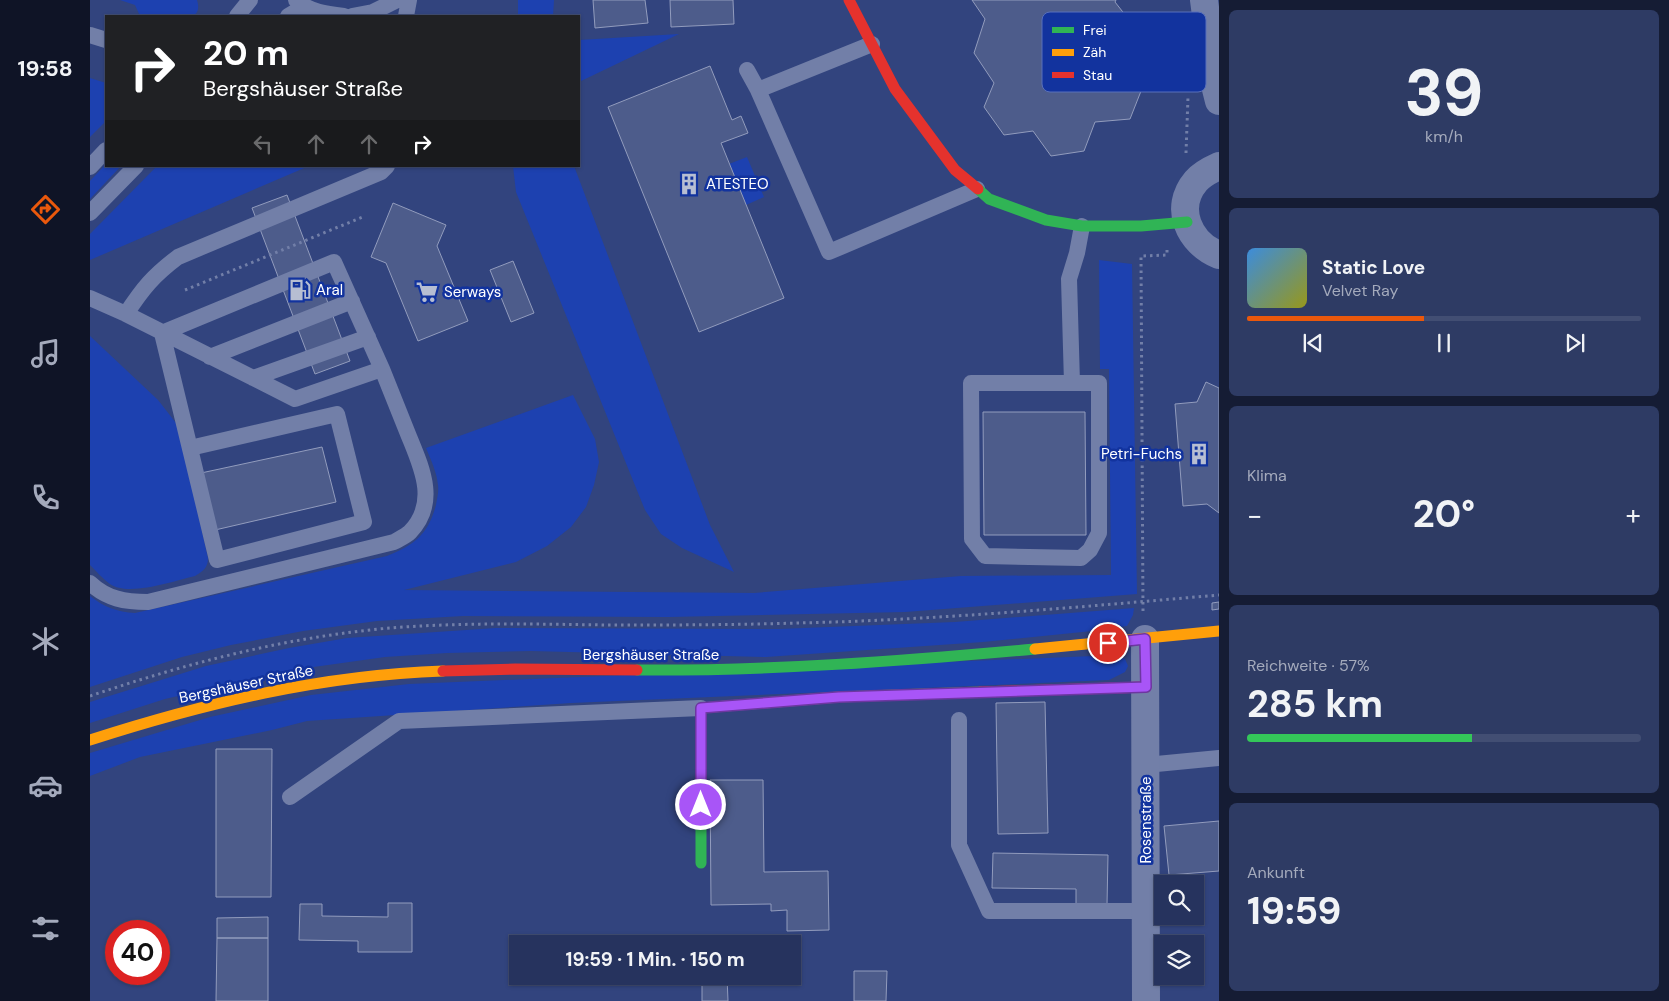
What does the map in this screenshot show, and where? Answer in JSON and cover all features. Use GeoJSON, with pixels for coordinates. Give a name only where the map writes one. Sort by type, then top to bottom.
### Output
{"type":"FeatureCollection","features":[{"type":"Feature","properties":{"kind":"main road"},"geometry":{"type":"LineString","coordinates":[[849,0],[895,89],[956,170],[989,200],[1046,220],[1082,226],[1175,223]]}},
{"type":"Feature","properties":{"kind":"main road","name":"Bergshäuser Straße"},"geometry":{"type":"LineString","coordinates":[[90,740],[242,697],[334,680],[382,675],[479,669],[767,669],[898,661],[1219,631]]}},
{"type":"Feature","properties":{"kind":"main road"},"geometry":{"type":"LineString","coordinates":[[701,863],[701,708],[839,697],[1146,687]]}},
{"type":"Feature","properties":{"kind":"street"},"geometry":{"type":"LineString","coordinates":[[1206,14],[1219,101]]}},
{"type":"Feature","properties":{"kind":"street"},"geometry":{"type":"LineString","coordinates":[[1219,166],[1206,172],[1195,182],[1188,194],[1185,208],[1175,223],[1192,234],[1199,244],[1219,255]]}},
{"type":"Feature","properties":{"kind":"street","name":"Rosenstraße"},"geometry":{"type":"LineString","coordinates":[[1145,639],[1146,1001]]}},
{"type":"Feature","properties":{"kind":"lane"},"geometry":{"type":"LineString","coordinates":[[237,15],[250,0]]}},
{"type":"Feature","properties":{"kind":"lane"},"geometry":{"type":"LineString","coordinates":[[357,15],[373,12],[396,0]]}},
{"type":"Feature","properties":{"kind":"lane"},"geometry":{"type":"LineString","coordinates":[[406,15],[409,0]]}},
{"type":"Feature","properties":{"kind":"lane"},"geometry":{"type":"LineString","coordinates":[[289,15],[300,3],[324,14],[334,15]]}},
{"type":"Feature","properties":{"kind":"lane"},"geometry":{"type":"LineString","coordinates":[[90,35],[105,40]]}},
{"type":"Feature","properties":{"kind":"lane"},"geometry":{"type":"LineString","coordinates":[[758,90],[872,44]]}},
{"type":"Feature","properties":{"kind":"lane"},"geometry":{"type":"LineString","coordinates":[[748,70],[829,252],[977,189]]}},
{"type":"Feature","properties":{"kind":"lane"},"geometry":{"type":"LineString","coordinates":[[90,167],[105,151]]}},
{"type":"Feature","properties":{"kind":"lane"},"geometry":{"type":"LineString","coordinates":[[90,213],[135,167]]}},
{"type":"Feature","properties":{"kind":"lane"},"geometry":{"type":"LineString","coordinates":[[126,314],[142,288],[158,272],[178,257],[381,172],[386,167]]}},
{"type":"Feature","properties":{"kind":"lane"},"geometry":{"type":"LineString","coordinates":[[1072,383],[1069,279],[1077,253],[1082,226]]}},
{"type":"Feature","properties":{"kind":"lane"},"geometry":{"type":"LineString","coordinates":[[90,583],[98,590],[120,600],[148,602],[394,542],[409,533],[419,520],[424,508],[426,482],[423,472],[382,369],[334,262],[162,333]]}},
{"type":"Feature","properties":{"kind":"lane"},"geometry":{"type":"LineString","coordinates":[[90,298],[126,314],[295,399],[382,369]]}},
{"type":"Feature","properties":{"kind":"lane"},"geometry":{"type":"LineString","coordinates":[[210,357],[352,301]]}},
{"type":"Feature","properties":{"kind":"lane"},"geometry":{"type":"LineString","coordinates":[[162,333],[217,560],[364,522],[337,414],[190,448]]}},
{"type":"Feature","properties":{"kind":"lane"},"geometry":{"type":"LineString","coordinates":[[254,378],[368,337]]}},
{"type":"Feature","properties":{"kind":"lane"},"geometry":{"type":"LineString","coordinates":[[972,383],[1072,383],[1099,383],[1099,533],[1090,550],[1080,558],[985,556],[972,539],[972,383]]}},
{"type":"Feature","properties":{"kind":"lane"},"geometry":{"type":"LineString","coordinates":[[290,797],[399,721],[701,708]]}},
{"type":"Feature","properties":{"kind":"lane"},"geometry":{"type":"LineString","coordinates":[[958,720],[960,846],[989,911],[1146,911]]}},
{"type":"Feature","properties":{"kind":"lane"},"geometry":{"type":"LineString","coordinates":[[1146,765],[1219,758]]}},
{"type":"Feature","properties":{"kind":"path"},"geometry":{"type":"LineString","coordinates":[[185,290],[365,216]]}},
{"type":"Feature","properties":{"kind":"path"},"geometry":{"type":"LineString","coordinates":[[1143,602],[1141,256],[1167,255],[1175,223]]}},
{"type":"Feature","properties":{"kind":"path"},"geometry":{"type":"LineString","coordinates":[[90,696],[182,666],[231,654],[307,639],[380,629],[481,623],[660,625],[860,621],[1143,602],[1219,594]]}},
{"type":"Feature","properties":{"kind":"shaded area"},"geometry":{"type":"Polygon","coordinates":[[[120,0],[197,0],[198,9],[194,15],[140,15],[135,5],[120,0]]]}},
{"type":"Feature","properties":{"kind":"shaded area"},"geometry":{"type":"Polygon","coordinates":[[[518,0],[554,0],[553,15],[518,15],[518,0]]]}},
{"type":"Feature","properties":{"kind":"shaded area"},"geometry":{"type":"Polygon","coordinates":[[[679,34],[580,82],[580,40],[679,34]]]}},
{"type":"Feature","properties":{"kind":"shaded area"},"geometry":{"type":"Polygon","coordinates":[[[90,78],[105,83],[105,122],[90,137],[90,78]]]}},
{"type":"Feature","properties":{"kind":"shaded area"},"geometry":{"type":"Polygon","coordinates":[[[747,157],[764,197],[746,205],[729,164],[747,157]]]}},
{"type":"Feature","properties":{"kind":"shaded area"},"geometry":{"type":"Polygon","coordinates":[[[105,165],[105,167],[120,167],[90,199],[90,181],[105,165]]]}},
{"type":"Feature","properties":{"kind":"shaded area"},"geometry":{"type":"Polygon","coordinates":[[[156,167],[307,167],[90,260],[90,234],[156,167]]]}},
{"type":"Feature","properties":{"kind":"shaded area"},"geometry":{"type":"Polygon","coordinates":[[[513,167],[574,167],[710,525],[734,572],[682,548],[661,534],[645,510],[516,192],[513,167]]]}},
{"type":"Feature","properties":{"kind":"shaded area"},"geometry":{"type":"Polygon","coordinates":[[[1099,260],[1132,264],[1137,594],[905,612],[668,617],[463,616],[377,621],[303,631],[231,645],[182,657],[90,687],[90,596],[111,608],[135,613],[387,556],[405,548],[419,538],[433,515],[438,485],[426,448],[573,395],[595,439],[599,462],[594,485],[586,507],[571,527],[547,546],[516,562],[404,590],[754,593],[961,576],[1111,575],[1109,369],[1100,369],[1099,260]]]}},
{"type":"Feature","properties":{"kind":"shaded area"},"geometry":{"type":"Polygon","coordinates":[[[90,336],[158,400],[176,423],[208,558],[205,569],[195,576],[151,587],[118,588],[110,584],[90,565],[90,336]]]}},
{"type":"Feature","properties":{"kind":"shaded area"},"geometry":{"type":"Polygon","coordinates":[[[1134,608],[1133,615],[1127,626],[1102,630],[983,642],[766,657],[531,651],[385,657],[285,671],[165,699],[90,723],[90,702],[206,666],[347,638],[496,628],[779,629],[955,622],[1134,608]]]}},
{"type":"Feature","properties":{"kind":"shaded area"},"geometry":{"type":"Polygon","coordinates":[[[1117,655],[1125,659],[1128,666],[1125,672],[1109,680],[571,703],[307,721],[140,757],[90,776],[90,753],[210,717],[311,695],[409,684],[1117,655]]]}},
{"type":"Feature","properties":{"kind":"building"},"geometry":{"type":"Polygon","coordinates":[[[593,0],[645,0],[648,23],[595,28],[593,0]]]}},
{"type":"Feature","properties":{"kind":"building"},"geometry":{"type":"Polygon","coordinates":[[[670,0],[733,0],[734,24],[671,27],[670,0]]]}},
{"type":"Feature","properties":{"kind":"building"},"geometry":{"type":"Polygon","coordinates":[[[972,0],[1116,0],[1115,2],[1123,12],[1042,12],[1042,92],[1141,92],[1130,119],[1095,122],[1084,151],[1051,156],[1033,131],[1004,135],[984,107],[994,83],[974,53],[985,19],[972,0]]]}},
{"type":"Feature","properties":{"kind":"building","name":"ATESTEO"},"geometry":{"type":"Polygon","coordinates":[[[710,66],[732,120],[741,116],[748,133],[721,143],[784,298],[699,332],[608,107],[710,66]]]}},
{"type":"Feature","properties":{"kind":"building"},"geometry":{"type":"Polygon","coordinates":[[[287,195],[350,361],[315,374],[252,208],[287,195]]]}},
{"type":"Feature","properties":{"kind":"building","name":"Serways"},"geometry":{"type":"Polygon","coordinates":[[[393,203],[446,225],[437,246],[468,321],[418,341],[386,263],[371,257],[393,203]]]}},
{"type":"Feature","properties":{"kind":"building"},"geometry":{"type":"Polygon","coordinates":[[[513,261],[534,313],[511,322],[490,270],[513,261]]]}},
{"type":"Feature","properties":{"kind":"building","name":"Petri-Fuchs"},"geometry":{"type":"Polygon","coordinates":[[[1206,382],[1219,388],[1219,513],[1207,504],[1183,506],[1175,404],[1197,402],[1206,382]]]}},
{"type":"Feature","properties":{"kind":"building"},"geometry":{"type":"Polygon","coordinates":[[[983,412],[1085,412],[1086,535],[984,535],[983,412]]]}},
{"type":"Feature","properties":{"kind":"building"},"geometry":{"type":"Polygon","coordinates":[[[322,447],[336,502],[215,530],[201,473],[322,447]]]}},
{"type":"Feature","properties":{"kind":"building"},"geometry":{"type":"Polygon","coordinates":[[[1219,602],[1219,609],[1212,610],[1212,603],[1219,602]]]}},
{"type":"Feature","properties":{"kind":"building"},"geometry":{"type":"Polygon","coordinates":[[[1045,702],[1048,833],[998,834],[996,703],[1045,702]]]}},
{"type":"Feature","properties":{"kind":"building"},"geometry":{"type":"Polygon","coordinates":[[[216,749],[272,749],[271,897],[216,897],[216,749]]]}},
{"type":"Feature","properties":{"kind":"building"},"geometry":{"type":"Polygon","coordinates":[[[710,780],[763,780],[764,872],[828,871],[829,930],[787,931],[787,910],[771,911],[771,904],[711,905],[710,780]]]}},
{"type":"Feature","properties":{"kind":"building"},"geometry":{"type":"Polygon","coordinates":[[[1219,821],[1219,871],[1169,875],[1164,826],[1219,821]]]}},
{"type":"Feature","properties":{"kind":"building"},"geometry":{"type":"Polygon","coordinates":[[[993,853],[1108,855],[1107,905],[1076,904],[1076,889],[992,888],[993,853]]]}},
{"type":"Feature","properties":{"kind":"building"},"geometry":{"type":"Polygon","coordinates":[[[388,903],[412,903],[412,952],[358,952],[358,941],[299,940],[300,904],[322,904],[322,916],[388,917],[388,903]]]}},
{"type":"Feature","properties":{"kind":"building"},"geometry":{"type":"Polygon","coordinates":[[[268,917],[268,938],[217,938],[217,918],[268,917]]]}},
{"type":"Feature","properties":{"kind":"building"},"geometry":{"type":"Polygon","coordinates":[[[217,938],[268,938],[268,1001],[216,1001],[217,938]]]}},
{"type":"Feature","properties":{"kind":"building"},"geometry":{"type":"Polygon","coordinates":[[[854,971],[887,971],[886,1001],[854,1001],[854,971]]]}},
{"type":"Feature","properties":{"kind":"building"},"geometry":{"type":"Polygon","coordinates":[[[702,985],[727,985],[728,1001],[702,1001],[702,985]]]}},
{"type":"Feature","properties":{"kind":"traffic: fast"},"geometry":{"type":"LineString","coordinates":[[978,189],[989,199],[1046,220],[1082,226],[1141,226],[1187,222]]}},
{"type":"Feature","properties":{"kind":"traffic: fast"},"geometry":{"type":"LineString","coordinates":[[637,670],[737,669],[836,664],[1035,649]]}},
{"type":"Feature","properties":{"kind":"traffic: fast"},"geometry":{"type":"LineString","coordinates":[[701,863],[701,708],[839,697],[980,692]]}},
{"type":"Feature","properties":{"kind":"traffic: slow"},"geometry":{"type":"LineString","coordinates":[[1035,649],[1219,631]]}},
{"type":"Feature","properties":{"kind":"traffic: slow"},"geometry":{"type":"LineString","coordinates":[[90,740],[177,714],[264,693],[353,678],[443,671]]}},
{"type":"Feature","properties":{"kind":"traffic: jam"},"geometry":{"type":"LineString","coordinates":[[849,0],[895,89],[955,170],[978,189]]}},
{"type":"Feature","properties":{"kind":"traffic: jam"},"geometry":{"type":"LineString","coordinates":[[443,671],[515,669],[637,670]]}},
{"type":"Feature","properties":{"kind":"traffic: jam"},"geometry":{"type":"LineString","coordinates":[[980,692],[1146,687]]}},
{"type":"Feature","properties":{"kind":"place","name":"ATESTEO"},"geometry":{"type":"Point","coordinates":[689,184]}},
{"type":"Feature","properties":{"kind":"place","name":"Aral"},"geometry":{"type":"Point","coordinates":[300,290]}},
{"type":"Feature","properties":{"kind":"place","name":"Serways"},"geometry":{"type":"Point","coordinates":[427,292]}},
{"type":"Feature","properties":{"kind":"place","name":"Petri-Fuchs"},"geometry":{"type":"Point","coordinates":[1199,454]}},
{"type":"Feature","properties":{"kind":"route"},"geometry":{"type":"LineString","coordinates":[[701,805],[701,708],[839,697],[1146,687],[1145,639],[1108,643]]}}]}
